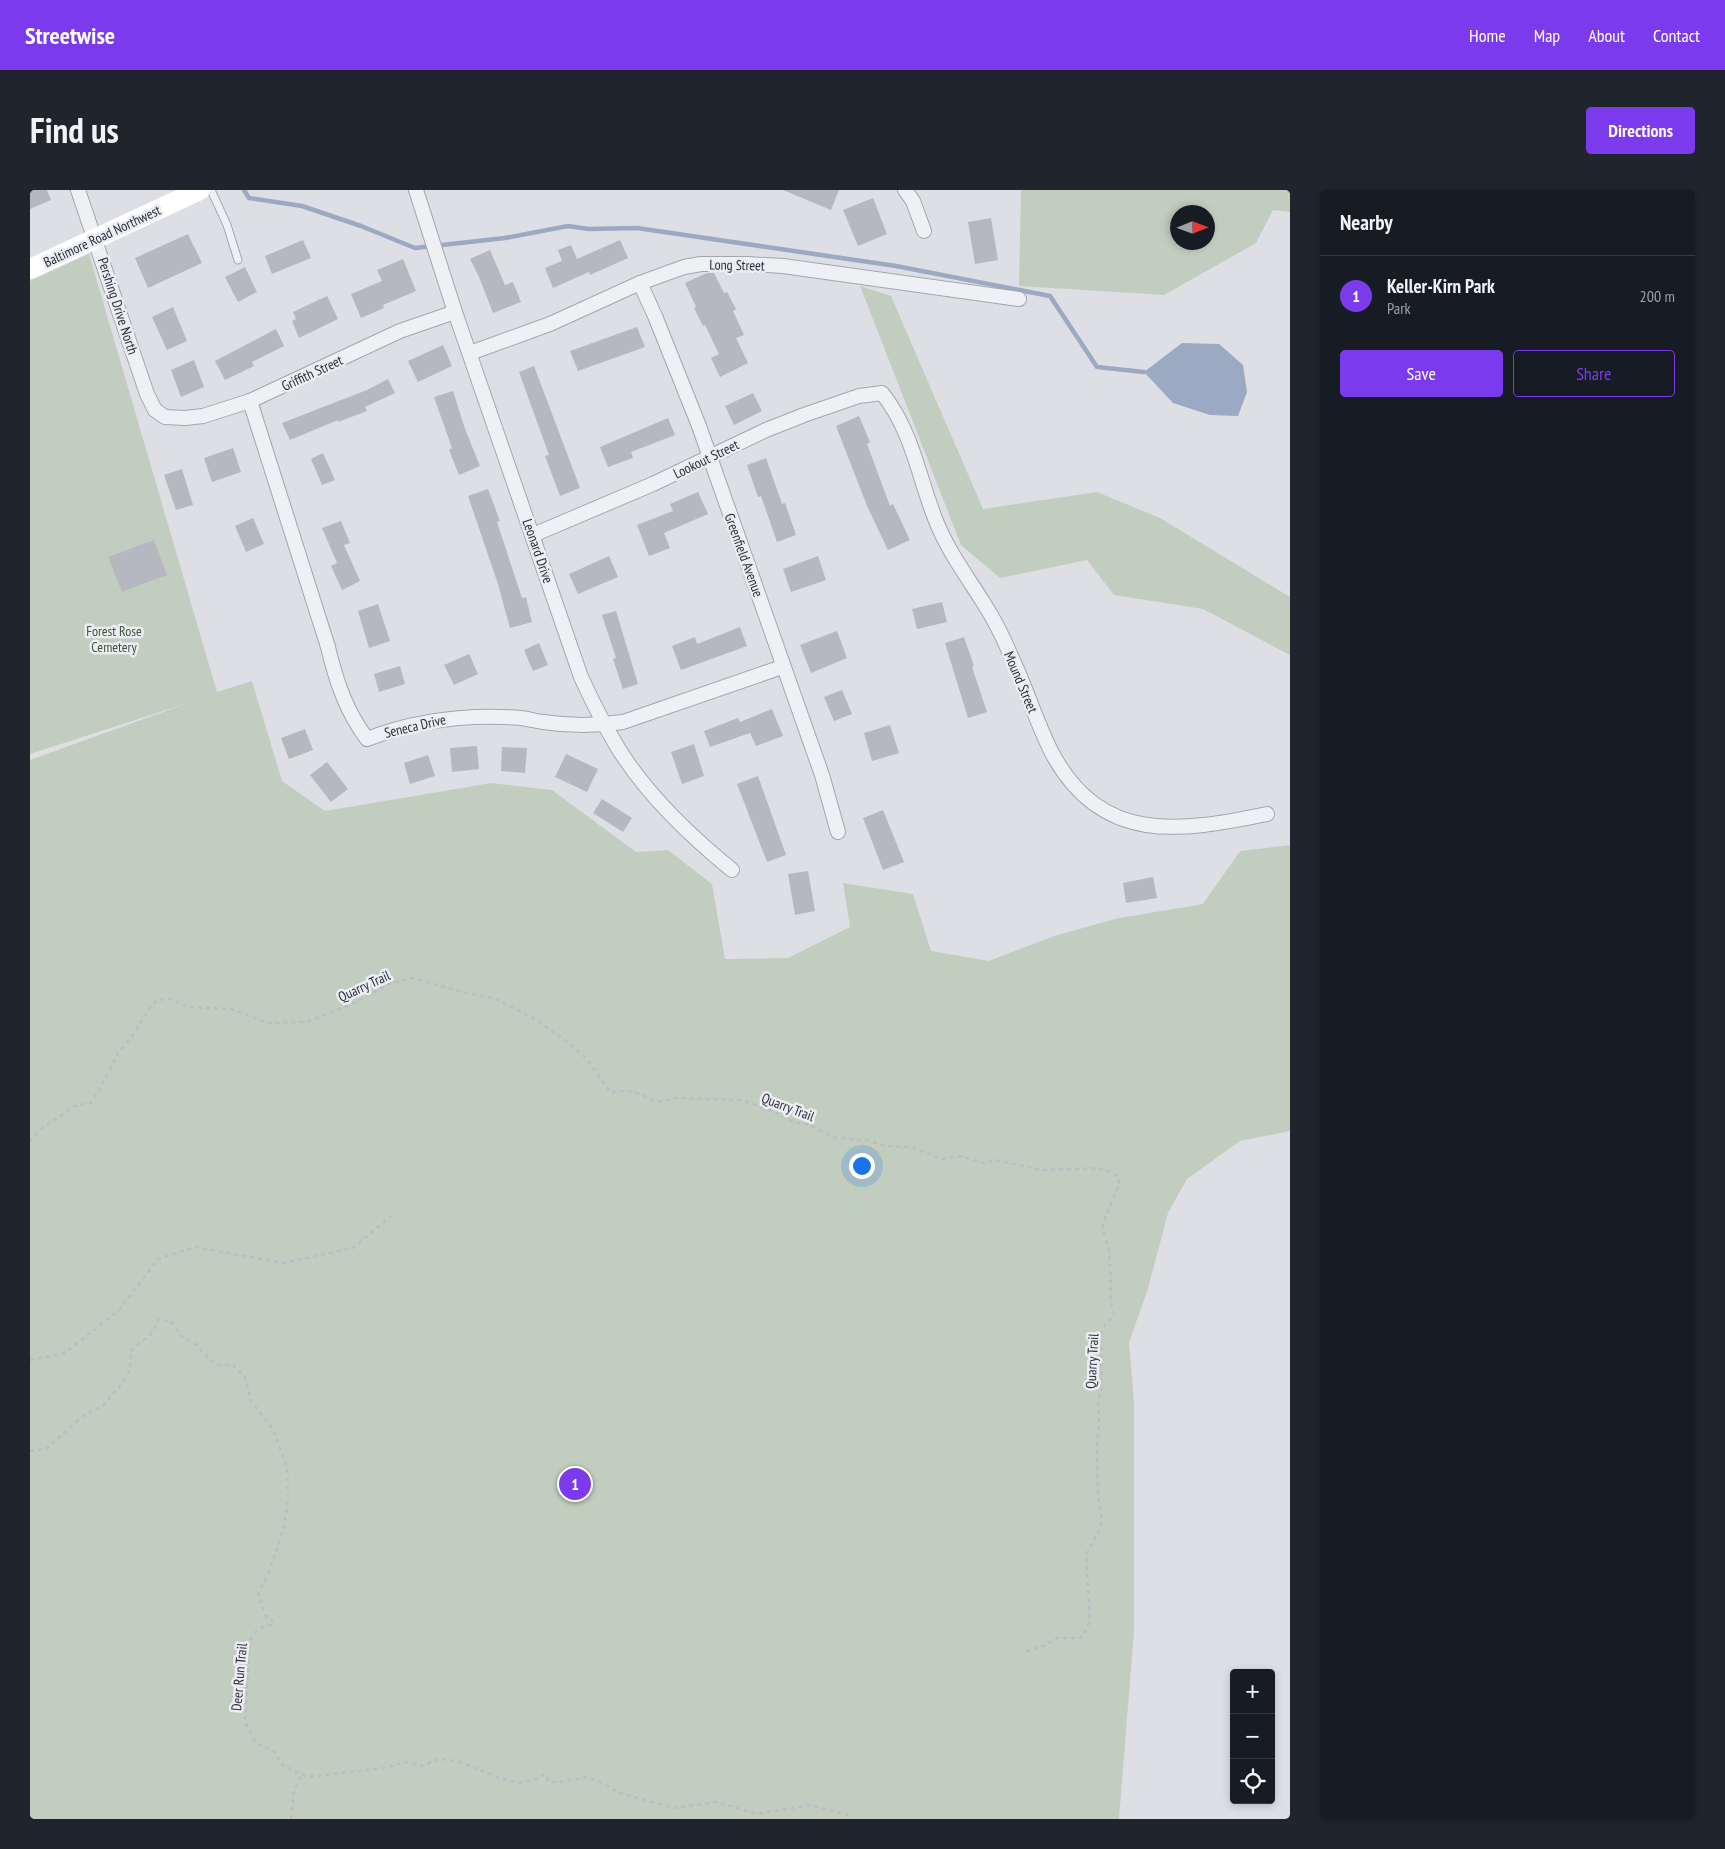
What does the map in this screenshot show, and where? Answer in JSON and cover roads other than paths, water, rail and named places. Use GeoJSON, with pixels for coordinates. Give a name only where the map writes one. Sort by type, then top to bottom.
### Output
{"type":"FeatureCollection","features":[{"type":"Feature","properties":{"kind":"main road","name":"Baltimore Road Northwest"},"geometry":{"type":"LineString","coordinates":[[30,269],[200,190]]}},
{"type":"Feature","properties":{"kind":"street","name":"Pershing Drive North"},"geometry":{"type":"LineString","coordinates":[[78,190],[147,394],[155,410],[165,417]]}},
{"type":"Feature","properties":{"kind":"street","name":"Leonard Drive"},"geometry":{"type":"LineString","coordinates":[[416,190],[455,312],[581,677],[604,725],[630,766],[656,799],[685,829],[732,870]]}},
{"type":"Feature","properties":{"kind":"street"},"geometry":{"type":"LineString","coordinates":[[905,190],[913,201],[924,231]]}},
{"type":"Feature","properties":{"kind":"street","name":"Long Street"},"geometry":{"type":"LineString","coordinates":[[470,353],[550,324],[662,274],[701,264],[782,266],[1019,299]]}},
{"type":"Feature","properties":{"kind":"street","name":"Greenfield Avenue"},"geometry":{"type":"LineString","coordinates":[[640,283],[699,426],[782,667],[822,775],[838,832]]}},
{"type":"Feature","properties":{"kind":"street","name":"Griffith Street"},"geometry":{"type":"LineString","coordinates":[[165,417],[185,418],[203,416],[250,402],[400,331],[455,312]]}},
{"type":"Feature","properties":{"kind":"street","name":"Lookout Street"},"geometry":{"type":"LineString","coordinates":[[533,534],[653,484],[766,430],[860,396],[882,393]]}},
{"type":"Feature","properties":{"kind":"street","name":"Mound Street"},"geometry":{"type":"LineString","coordinates":[[882,393],[894,408],[909,439],[925,492],[948,550],[993,620],[1012,656],[1051,752],[1074,787],[1089,801],[1106,812],[1129,822],[1145,826],[1166,828],[1191,827],[1267,814]]}},
{"type":"Feature","properties":{"kind":"street","name":"Seneca Drive"},"geometry":{"type":"LineString","coordinates":[[250,402],[322,628],[338,686],[355,722],[367,739],[397,728],[424,722],[464,717],[523,718],[575,725],[604,725],[647,715],[782,667]]}},
{"type":"Feature","properties":{"kind":"lane"},"geometry":{"type":"LineString","coordinates":[[211,190],[227,225],[238,260]]}},
{"type":"Feature","properties":{"kind":"water"},"geometry":{"type":"Polygon","coordinates":[[[1182,343],[1219,344],[1243,365],[1247,392],[1238,416],[1210,415],[1173,403],[1144,372],[1182,343]]]}},
{"type":"Feature","properties":{"kind":"waterway"},"geometry":{"type":"LineString","coordinates":[[244,190],[249,198],[302,206],[361,226],[415,248],[505,238],[568,226],[589,229],[637,228],[896,266],[1050,296],[1097,367],[1144,372]]}},
{"type":"Feature","properties":{"kind":"place","name":"Keller-Kirn Park"},"geometry":{"type":"Point","coordinates":[575,1484]}},
{"type":"Feature","properties":{"kind":"park label","name":"Forest Rose Cemetery"},"geometry":{"type":"Point","coordinates":[114,640]}}]}
